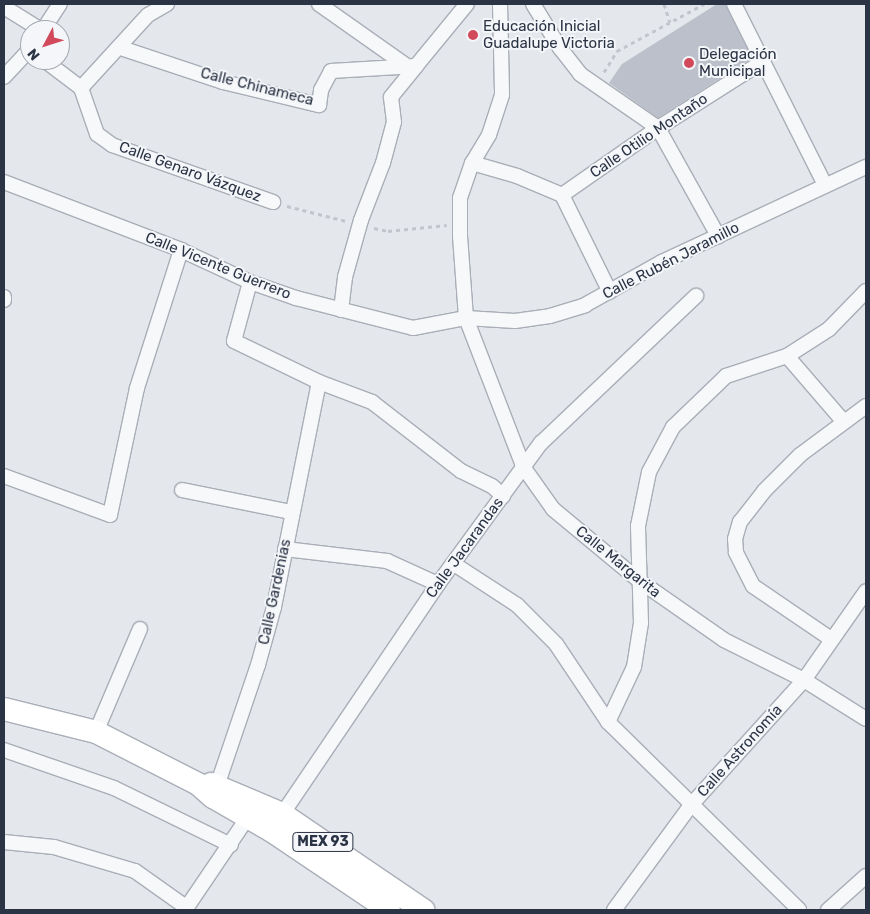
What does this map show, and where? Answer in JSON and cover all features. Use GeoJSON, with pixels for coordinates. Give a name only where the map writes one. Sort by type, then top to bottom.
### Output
{"type":"FeatureCollection","features":[{"type":"Feature","properties":{"kind":"main road","name":"MEX 93"},"geometry":{"type":"LineString","coordinates":[[4,709],[96,732],[277,822],[423,910]]}},
{"type":"Feature","properties":{"kind":"main road","name":"MEX 93"},"geometry":{"type":"LineString","coordinates":[[277,822],[389,910]]}},
{"type":"Feature","properties":{"kind":"street"},"geometry":{"type":"LineString","coordinates":[[49,20],[60,4]]}},
{"type":"Feature","properties":{"kind":"street"},"geometry":{"type":"LineString","coordinates":[[57,70],[81,88],[121,48],[148,15],[168,4]]}},
{"type":"Feature","properties":{"kind":"street"},"geometry":{"type":"LineString","coordinates":[[319,4],[410,65]]}},
{"type":"Feature","properties":{"kind":"street"},"geometry":{"type":"LineString","coordinates":[[341,310],[345,277],[361,220],[383,163],[394,122],[391,97],[410,65],[467,4]]}},
{"type":"Feature","properties":{"kind":"street","name":"Calle Margarita"},"geometry":{"type":"LineString","coordinates":[[500,4],[502,95],[489,135],[472,164],[460,198],[466,318],[524,468],[553,509],[641,582],[724,640],[804,680],[866,719]]}},
{"type":"Feature","properties":{"kind":"street"},"geometry":{"type":"LineString","coordinates":[[533,4],[560,48],[580,74],[658,128],[718,236]]}},
{"type":"Feature","properties":{"kind":"street"},"geometry":{"type":"LineString","coordinates":[[736,4],[762,62],[825,185]]}},
{"type":"Feature","properties":{"kind":"street"},"geometry":{"type":"LineString","coordinates":[[4,7],[25,20]]}},
{"type":"Feature","properties":{"kind":"street","name":"Calle Chinameca"},"geometry":{"type":"LineString","coordinates":[[121,48],[223,82],[319,105],[320,90],[331,71],[410,65]]}},
{"type":"Feature","properties":{"kind":"street"},"geometry":{"type":"LineString","coordinates":[[4,77],[20,60]]}},
{"type":"Feature","properties":{"kind":"street","name":"Calle Otilio Montaño"},"geometry":{"type":"LineString","coordinates":[[562,195],[658,128],[762,62]]}},
{"type":"Feature","properties":{"kind":"street","name":"Calle Genaro Vázquez"},"geometry":{"type":"LineString","coordinates":[[81,88],[97,134],[112,145],[274,202]]}},
{"type":"Feature","properties":{"kind":"street"},"geometry":{"type":"LineString","coordinates":[[472,164],[517,176],[562,195],[610,292]]}},
{"type":"Feature","properties":{"kind":"street","name":"Calle Rubén Jaramillo"},"geometry":{"type":"LineString","coordinates":[[466,318],[515,321],[550,316],[585,305],[662,262],[866,167]]}},
{"type":"Feature","properties":{"kind":"street","name":"Calle Vicente Guerrero"},"geometry":{"type":"LineString","coordinates":[[4,182],[180,250],[250,282],[341,310],[412,328],[466,318]]}},
{"type":"Feature","properties":{"kind":"street"},"geometry":{"type":"LineString","coordinates":[[4,476],[110,515],[137,388],[180,250]]}},
{"type":"Feature","properties":{"kind":"street"},"geometry":{"type":"LineString","coordinates":[[250,282],[234,341],[319,382],[372,402],[461,471],[492,486],[503,496]]}},
{"type":"Feature","properties":{"kind":"street"},"geometry":{"type":"LineString","coordinates":[[608,722],[634,667],[641,623],[638,526],[649,472],[673,427],[726,376],[787,356],[829,328],[866,290]]}},
{"type":"Feature","properties":{"kind":"street","name":"Calle Jacarandas"},"geometry":{"type":"LineString","coordinates":[[277,822],[438,584],[541,443],[566,418],[610,380],[696,296]]}},
{"type":"Feature","properties":{"kind":"street"},"geometry":{"type":"LineString","coordinates":[[787,356],[844,422]]}},
{"type":"Feature","properties":{"kind":"street","name":"Calle Gardenias"},"geometry":{"type":"LineString","coordinates":[[210,788],[258,665],[286,549],[291,512],[319,382]]}},
{"type":"Feature","properties":{"kind":"street"},"geometry":{"type":"LineString","coordinates":[[831,639],[753,586],[736,552],[736,540],[740,522],[764,491],[800,455],[866,406]]}},
{"type":"Feature","properties":{"kind":"street"},"geometry":{"type":"LineString","coordinates":[[182,490],[291,512]]}},
{"type":"Feature","properties":{"kind":"street"},"geometry":{"type":"LineString","coordinates":[[286,549],[387,561],[438,584]]}},
{"type":"Feature","properties":{"kind":"street"},"geometry":{"type":"LineString","coordinates":[[454,564],[517,605],[556,644],[608,722],[799,910]]}},
{"type":"Feature","properties":{"kind":"street","name":"Calle Astronomía"},"geometry":{"type":"LineString","coordinates":[[614,910],[691,805],[804,680],[866,591]]}},
{"type":"Feature","properties":{"kind":"street"},"geometry":{"type":"LineString","coordinates":[[96,732],[140,629]]}},
{"type":"Feature","properties":{"kind":"street"},"geometry":{"type":"LineString","coordinates":[[4,750],[114,788],[231,844]]}},
{"type":"Feature","properties":{"kind":"street"},"geometry":{"type":"LineString","coordinates":[[4,842],[54,846],[134,871],[186,909],[231,844],[252,809]]}},
{"type":"Feature","properties":{"kind":"street"},"geometry":{"type":"LineString","coordinates":[[828,910],[866,876]]}},
{"type":"Feature","properties":{"kind":"path"},"geometry":{"type":"LineString","coordinates":[[664,4],[670,22]]}},
{"type":"Feature","properties":{"kind":"path"},"geometry":{"type":"LineString","coordinates":[[596,84],[617,52],[704,4]]}},
{"type":"Feature","properties":{"kind":"building","name":"Delegación Municipal"},"geometry":{"type":"Polygon","coordinates":[[[717,4],[725,4],[752,58],[658,118],[609,83],[622,64],[717,4]]]}},
{"type":"Feature","properties":{"kind":"place","name":"Educación Inicial Guadalupe Victoria"},"geometry":{"type":"Point","coordinates":[473,35]}},
{"type":"Feature","properties":{"kind":"place","name":"Delegación Municipal"},"geometry":{"type":"Point","coordinates":[689,63]}}]}
